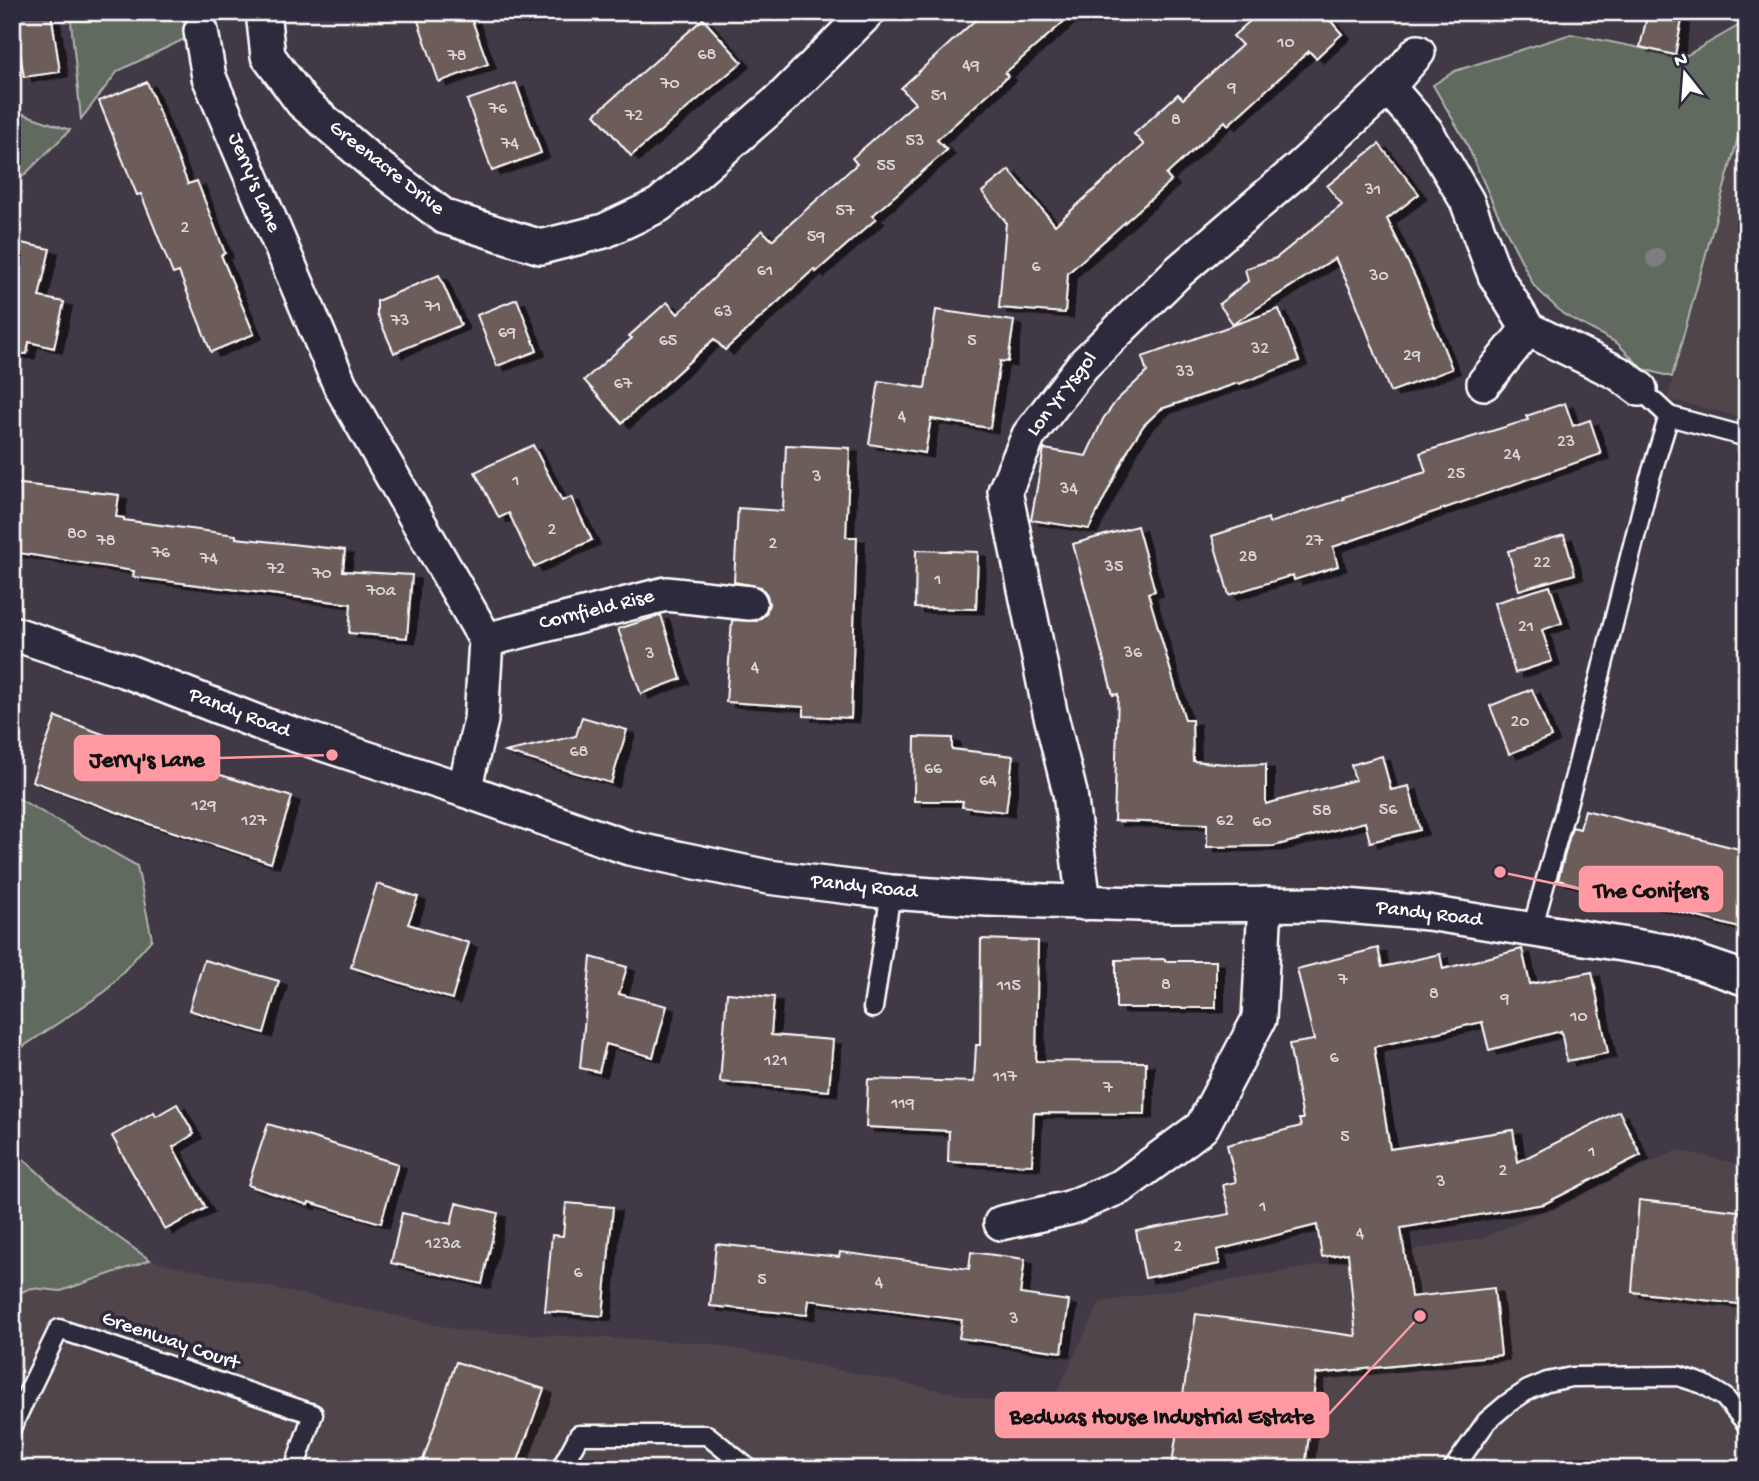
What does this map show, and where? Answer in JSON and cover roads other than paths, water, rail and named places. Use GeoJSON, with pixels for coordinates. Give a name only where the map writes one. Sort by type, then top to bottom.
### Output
{"type":"FeatureCollection","features":[{"type":"Feature","properties":{"kind":"street","name":"Greenacre Drive"},"geometry":{"type":"LineString","coordinates":[[263,12],[268,56],[302,102],[373,163],[445,217],[541,247],[604,231],[659,205],[782,98],[868,12]]}},
{"type":"Feature","properties":{"kind":"street","name":"Jerry's Lane"},"geometry":{"type":"LineString","coordinates":[[201,31],[209,77],[340,385],[486,640]]}},
{"type":"Feature","properties":{"kind":"street","name":"Lon Yr Ysgol"},"geometry":{"type":"LineString","coordinates":[[1084,903],[1070,793],[1050,712],[1005,491],[1029,435],[1083,365],[1177,273],[1302,166],[1388,87],[1418,52]]}},
{"type":"Feature","properties":{"kind":"street"},"geometry":{"type":"LineString","coordinates":[[1388,87],[1426,131],[1467,201],[1495,275],[1528,329],[1620,374],[1640,389]]}},
{"type":"Feature","properties":{"kind":"street"},"geometry":{"type":"LineString","coordinates":[[1484,383],[1528,329]]}},
{"type":"Feature","properties":{"kind":"street","name":"Cornfield Rise"},"geometry":{"type":"LineString","coordinates":[[486,640],[666,594],[750,603]]}},
{"type":"Feature","properties":{"kind":"street","name":"Pandy Road"},"geometry":{"type":"LineString","coordinates":[[12,633],[129,672],[265,725],[464,790],[629,848],[768,877],[891,892],[988,899],[1084,903],[1323,904],[1363,907],[1532,929],[1665,951],[1747,979]]}},
{"type":"Feature","properties":{"kind":"street"},"geometry":{"type":"LineString","coordinates":[[464,790],[481,720],[486,640]]}},
{"type":"Feature","properties":{"kind":"street"},"geometry":{"type":"LineString","coordinates":[[1001,1223],[1069,1208],[1122,1186],[1202,1127],[1259,1019],[1265,904]]}},
{"type":"Feature","properties":{"kind":"lane"},"geometry":{"type":"LineString","coordinates":[[1640,389],[1670,416],[1747,437]]}},
{"type":"Feature","properties":{"kind":"lane"},"geometry":{"type":"LineString","coordinates":[[1532,929],[1575,776],[1649,481],[1670,416]]}},
{"type":"Feature","properties":{"kind":"lane"},"geometry":{"type":"LineString","coordinates":[[873,1008],[891,892]]}},
{"type":"Feature","properties":{"kind":"lane","name":"Greenway Court"},"geometry":{"type":"LineString","coordinates":[[12,1426],[59,1329],[313,1414],[294,1469]]}},
{"type":"Feature","properties":{"kind":"lane"},"geometry":{"type":"LineString","coordinates":[[1453,1469],[1487,1421],[1507,1404],[1528,1390],[1572,1377],[1678,1376],[1703,1384],[1724,1397],[1747,1424]]}},
{"type":"Feature","properties":{"kind":"lane"},"geometry":{"type":"LineString","coordinates":[[561,1469],[579,1435],[707,1435],[749,1469]]}},
{"type":"Feature","properties":{"kind":"place","name":"Jerry's Lane"},"geometry":{"type":"Point","coordinates":[332,755]}},
{"type":"Feature","properties":{"kind":"place","name":"The Conifers"},"geometry":{"type":"Point","coordinates":[1500,872]}},
{"type":"Feature","properties":{"kind":"place","name":"Bedwas House Industrial Estate"},"geometry":{"type":"Point","coordinates":[1420,1316]}}]}
